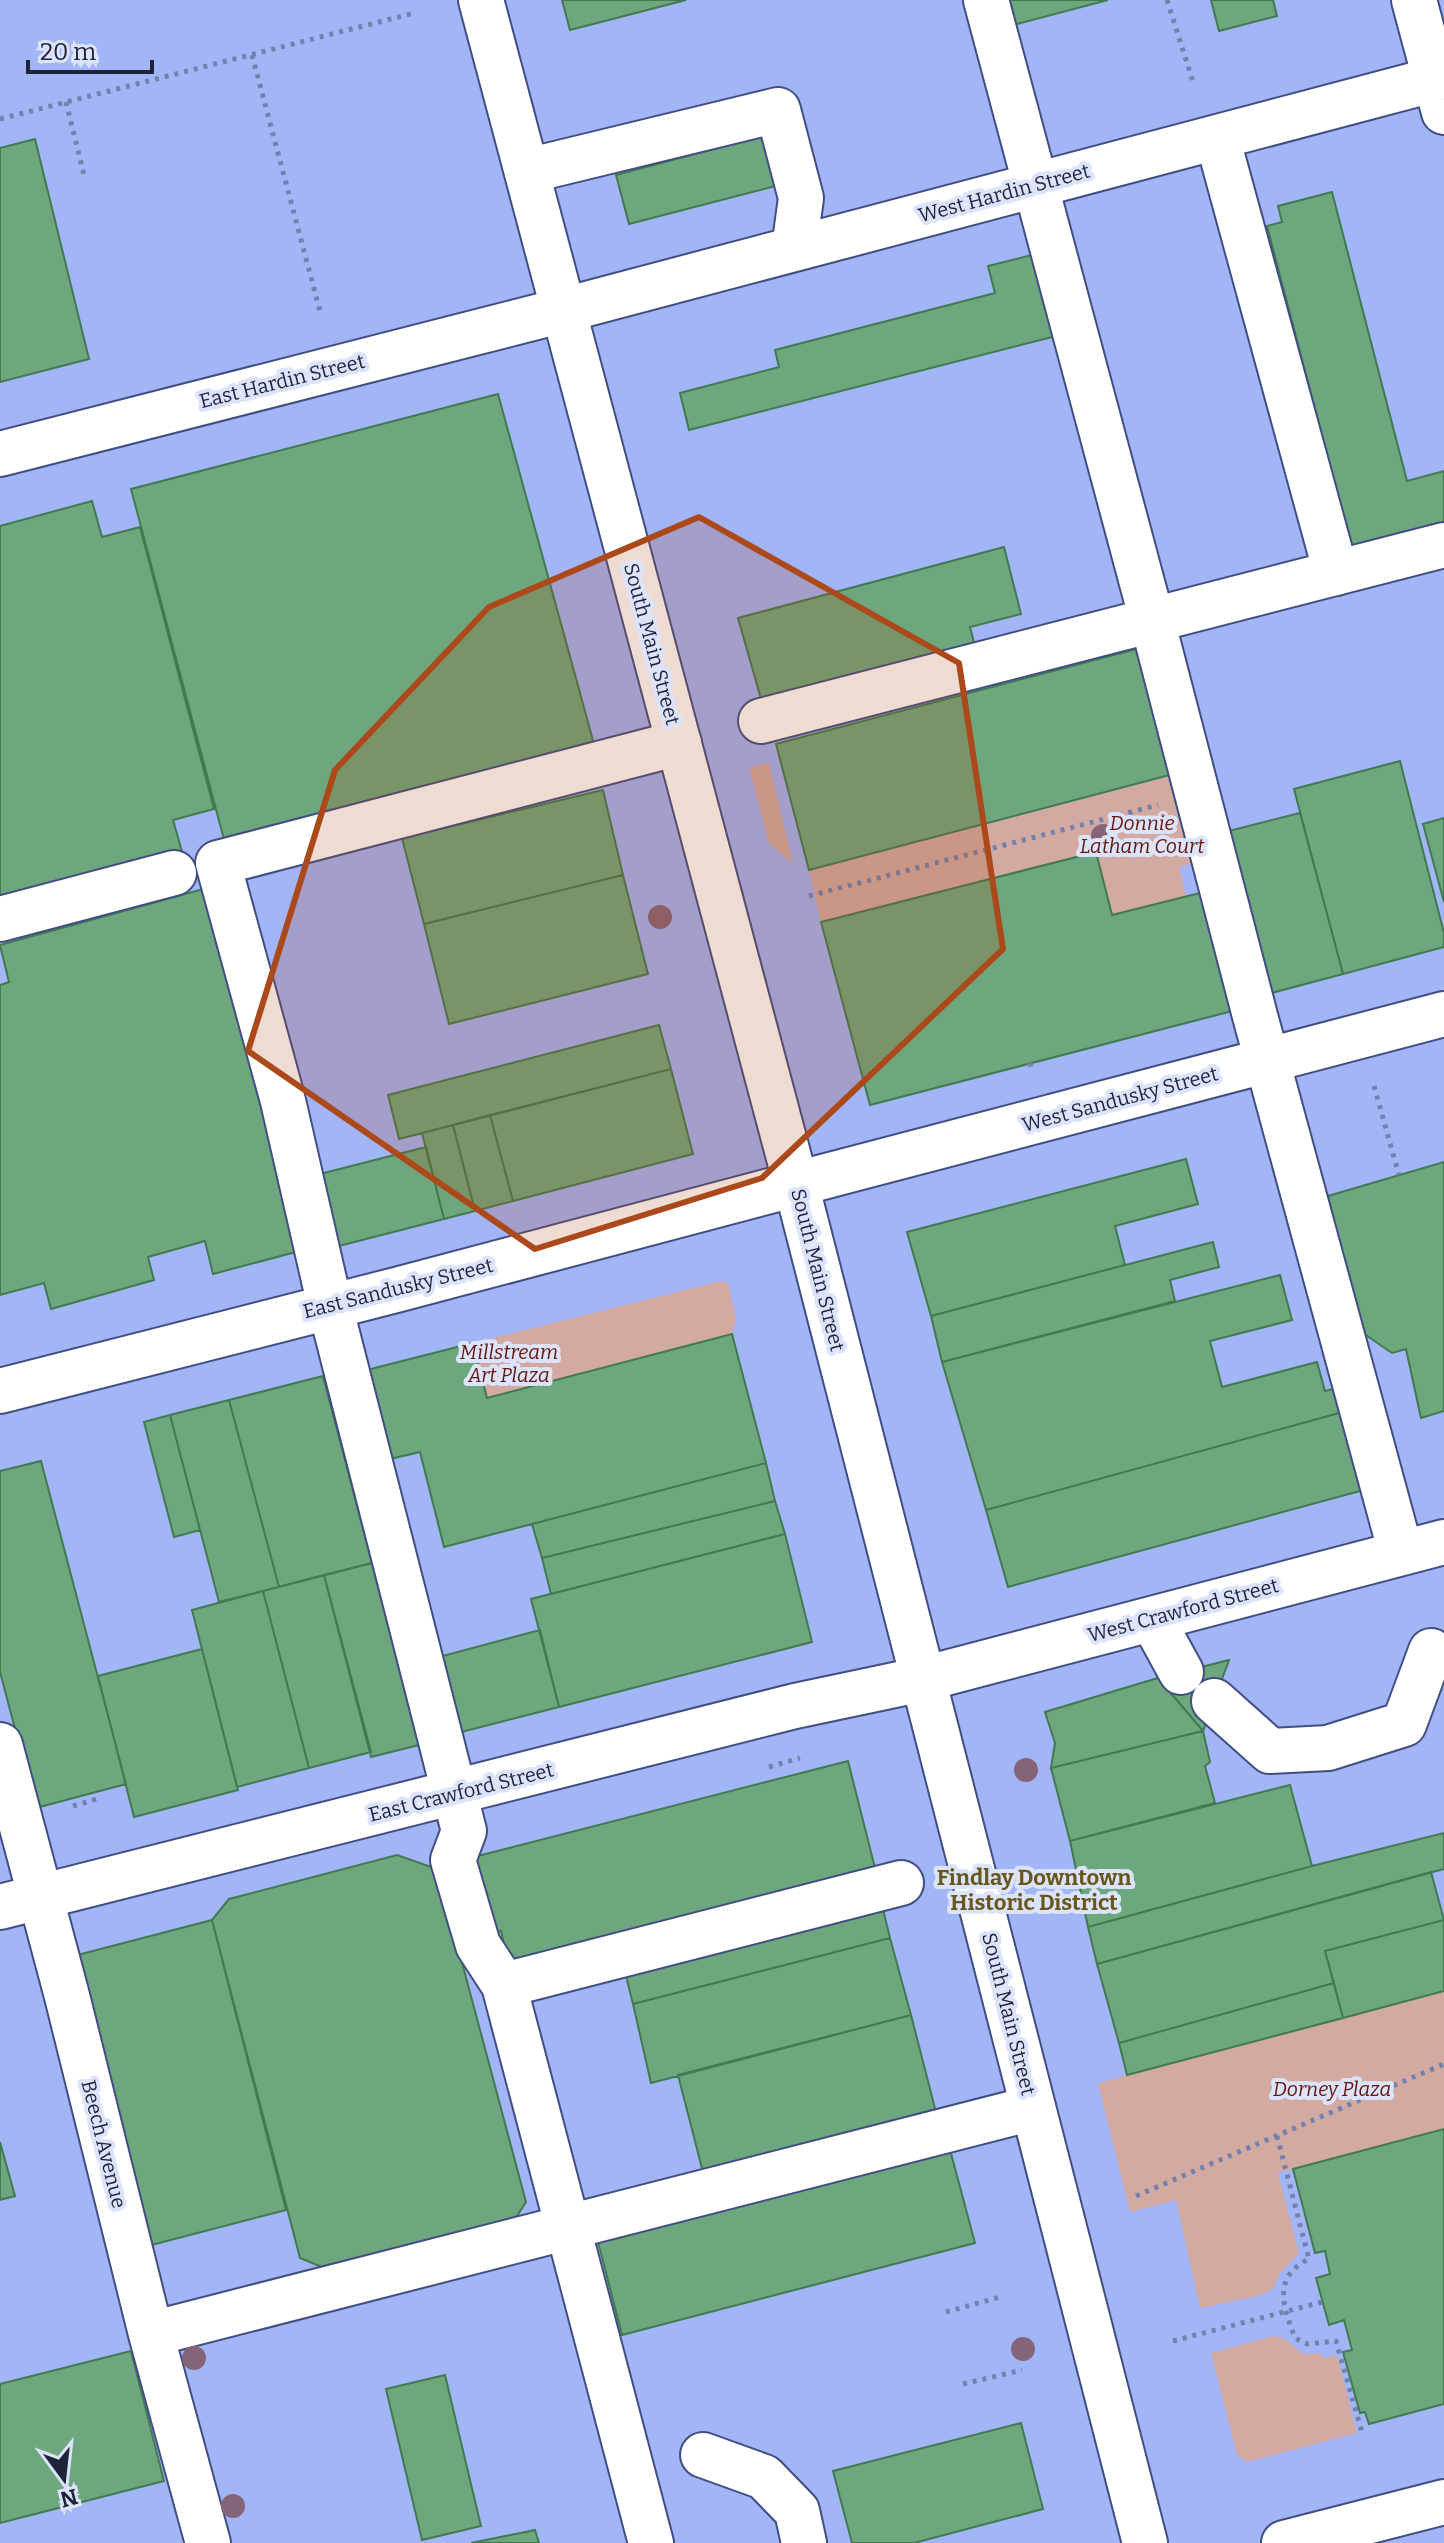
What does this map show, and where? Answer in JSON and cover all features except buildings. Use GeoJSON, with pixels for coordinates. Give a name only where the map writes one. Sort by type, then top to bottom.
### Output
{"type":"FeatureCollection","features":[{"type":"Feature","properties":{"kind":"main road","name":"South Main Street"},"geometry":{"type":"LineString","coordinates":[[481,0],[796,1184],[1145,2543]]}},
{"type":"Feature","properties":{"kind":"main road"},"geometry":{"type":"LineString","coordinates":[[986,0],[1267,1061],[1401,1553]]}},
{"type":"Feature","properties":{"kind":"main road"},"geometry":{"type":"LineString","coordinates":[[1414,0],[1441,89]]}},
{"type":"Feature","properties":{"kind":"main road","name":"West Hardin Street"},"geometry":{"type":"LineString","coordinates":[[564,310],[1217,137],[1441,89]]}},
{"type":"Feature","properties":{"kind":"main road"},"geometry":{"type":"LineString","coordinates":[[527,171],[778,110],[801,198],[794,249]]}},
{"type":"Feature","properties":{"kind":"main road"},"geometry":{"type":"LineString","coordinates":[[1217,137],[1336,573]]}},
{"type":"Feature","properties":{"kind":"main road","name":"East Hardin Street"},"geometry":{"type":"LineString","coordinates":[[0,454],[564,310]]}},
{"type":"Feature","properties":{"kind":"main road"},"geometry":{"type":"LineString","coordinates":[[761,721],[1444,545]]}},
{"type":"Feature","properties":{"kind":"main road"},"geometry":{"type":"LineString","coordinates":[[651,2543],[504,1985],[478,1945],[453,1860],[464,1831],[330,1306],[283,1101],[218,863],[679,743]]}},
{"type":"Feature","properties":{"kind":"main road"},"geometry":{"type":"LineString","coordinates":[[0,919],[174,873]]}},
{"type":"Feature","properties":{"kind":"main road","name":"West Sandusky Street"},"geometry":{"type":"LineString","coordinates":[[796,1184],[1444,1014]]}},
{"type":"Feature","properties":{"kind":"main road","name":"East Sandusky Street"},"geometry":{"type":"LineString","coordinates":[[0,1391],[796,1184]]}},
{"type":"Feature","properties":{"kind":"main road","name":"West Crawford Street"},"geometry":{"type":"LineString","coordinates":[[923,1679],[1444,1542]]}},
{"type":"Feature","properties":{"kind":"main road"},"geometry":{"type":"LineString","coordinates":[[1152,1619],[1181,1672]]}},
{"type":"Feature","properties":{"kind":"main road"},"geometry":{"type":"LineString","coordinates":[[1214,1701],[1270,1751],[1328,1748],[1404,1724],[1431,1651]]}},
{"type":"Feature","properties":{"kind":"main road","name":"East Crawford Street"},"geometry":{"type":"LineString","coordinates":[[19,1902],[795,1706],[923,1679]]}},
{"type":"Feature","properties":{"kind":"main road","name":"Beech Avenue"},"geometry":{"type":"LineString","coordinates":[[0,1745],[19,1902],[67,1996],[151,2334],[208,2543]]}},
{"type":"Feature","properties":{"kind":"main road"},"geometry":{"type":"LineString","coordinates":[[504,1985],[901,1883]]}},
{"type":"Feature","properties":{"kind":"main road"},"geometry":{"type":"LineString","coordinates":[[151,2334],[1033,2108]]}},
{"type":"Feature","properties":{"kind":"main road"},"geometry":{"type":"LineString","coordinates":[[703,2455],[764,2477],[797,2511],[804,2543]]}},
{"type":"Feature","properties":{"kind":"main road"},"geometry":{"type":"LineString","coordinates":[[1284,2543],[1444,2502]]}},
{"type":"Feature","properties":{"kind":"path"},"geometry":{"type":"LineString","coordinates":[[1167,0],[1194,85]]}},
{"type":"Feature","properties":{"kind":"path"},"geometry":{"type":"LineString","coordinates":[[0,119],[414,13]]}},
{"type":"Feature","properties":{"kind":"path"},"geometry":{"type":"LineString","coordinates":[[252,55],[321,315]]}},
{"type":"Feature","properties":{"kind":"path"},"geometry":{"type":"LineString","coordinates":[[66,102],[84,175]]}},
{"type":"Feature","properties":{"kind":"path"},"geometry":{"type":"LineString","coordinates":[[809,896],[1197,794]]}},
{"type":"Feature","properties":{"kind":"path"},"geometry":{"type":"LineString","coordinates":[[1030,1063],[1033,1072]]}},
{"type":"Feature","properties":{"kind":"path"},"geometry":{"type":"LineString","coordinates":[[1374,1086],[1399,1175]]}},
{"type":"Feature","properties":{"kind":"path"},"geometry":{"type":"LineString","coordinates":[[769,1767],[800,1758]]}},
{"type":"Feature","properties":{"kind":"path"},"geometry":{"type":"LineString","coordinates":[[73,1806],[85,1799],[97,1799]]}},
{"type":"Feature","properties":{"kind":"path"},"geometry":{"type":"LineString","coordinates":[[1136,2196],[1444,2064]]}},
{"type":"Feature","properties":{"kind":"path"},"geometry":{"type":"LineString","coordinates":[[1277,2136],[1309,2259],[1293,2267],[1284,2286],[1286,2312],[1295,2338],[1307,2344],[1336,2341],[1363,2436]]}},
{"type":"Feature","properties":{"kind":"path"},"geometry":{"type":"LineString","coordinates":[[946,2312],[1004,2296]]}},
{"type":"Feature","properties":{"kind":"path"},"geometry":{"type":"LineString","coordinates":[[1173,2341],[1322,2302]]}},
{"type":"Feature","properties":{"kind":"path"},"geometry":{"type":"LineString","coordinates":[[963,2384],[1022,2370]]}},
{"type":"Feature","properties":{"kind":"highlighted area"},"geometry":{"type":"Polygon","coordinates":[[[699,517],[959,663],[1003,949],[762,1178],[535,1249],[248,1051],[335,770],[489,607],[699,517]]]}},
{"type":"Feature","properties":{"kind":"shaded area"},"geometry":{"type":"Polygon","coordinates":[[[0,0],[1444,0],[1444,2543],[0,2543],[0,0]]]}},
{"type":"Feature","properties":{"kind":"green space"},"geometry":{"type":"Polygon","coordinates":[[[769,763],[793,864],[769,843],[749,767],[769,763]]]}},
{"type":"Feature","properties":{"kind":"green space","name":"Donnie Latham Court"},"geometry":{"type":"Polygon","coordinates":[[[1182,773],[1205,860],[1179,867],[1186,896],[1112,915],[1095,852],[821,922],[809,870],[1182,773]]]}},
{"type":"Feature","properties":{"kind":"green space","name":"Millstream Art Plaza"},"geometry":{"type":"Polygon","coordinates":[[[721,1281],[728,1283],[736,1318],[732,1334],[487,1398],[473,1343],[721,1281]]]}},
{"type":"Feature","properties":{"kind":"green space","name":"Dorney Plaza"},"geometry":{"type":"Polygon","coordinates":[[[1444,1991],[1444,2129],[1278,2173],[1299,2253],[1281,2272],[1272,2290],[1258,2296],[1200,2308],[1176,2200],[1130,2212],[1098,2083],[1444,1991]]]}},
{"type":"Feature","properties":{"kind":"green space"},"geometry":{"type":"Polygon","coordinates":[[[1274,2336],[1285,2339],[1303,2354],[1320,2353],[1324,2358],[1337,2355],[1357,2433],[1247,2462],[1237,2455],[1211,2353],[1274,2336]]]}},
{"type":"Feature","properties":{"kind":"district","name":"Findlay Downtown Historic District"},"geometry":{"type":"Point","coordinates":[1034,1890]}}]}
